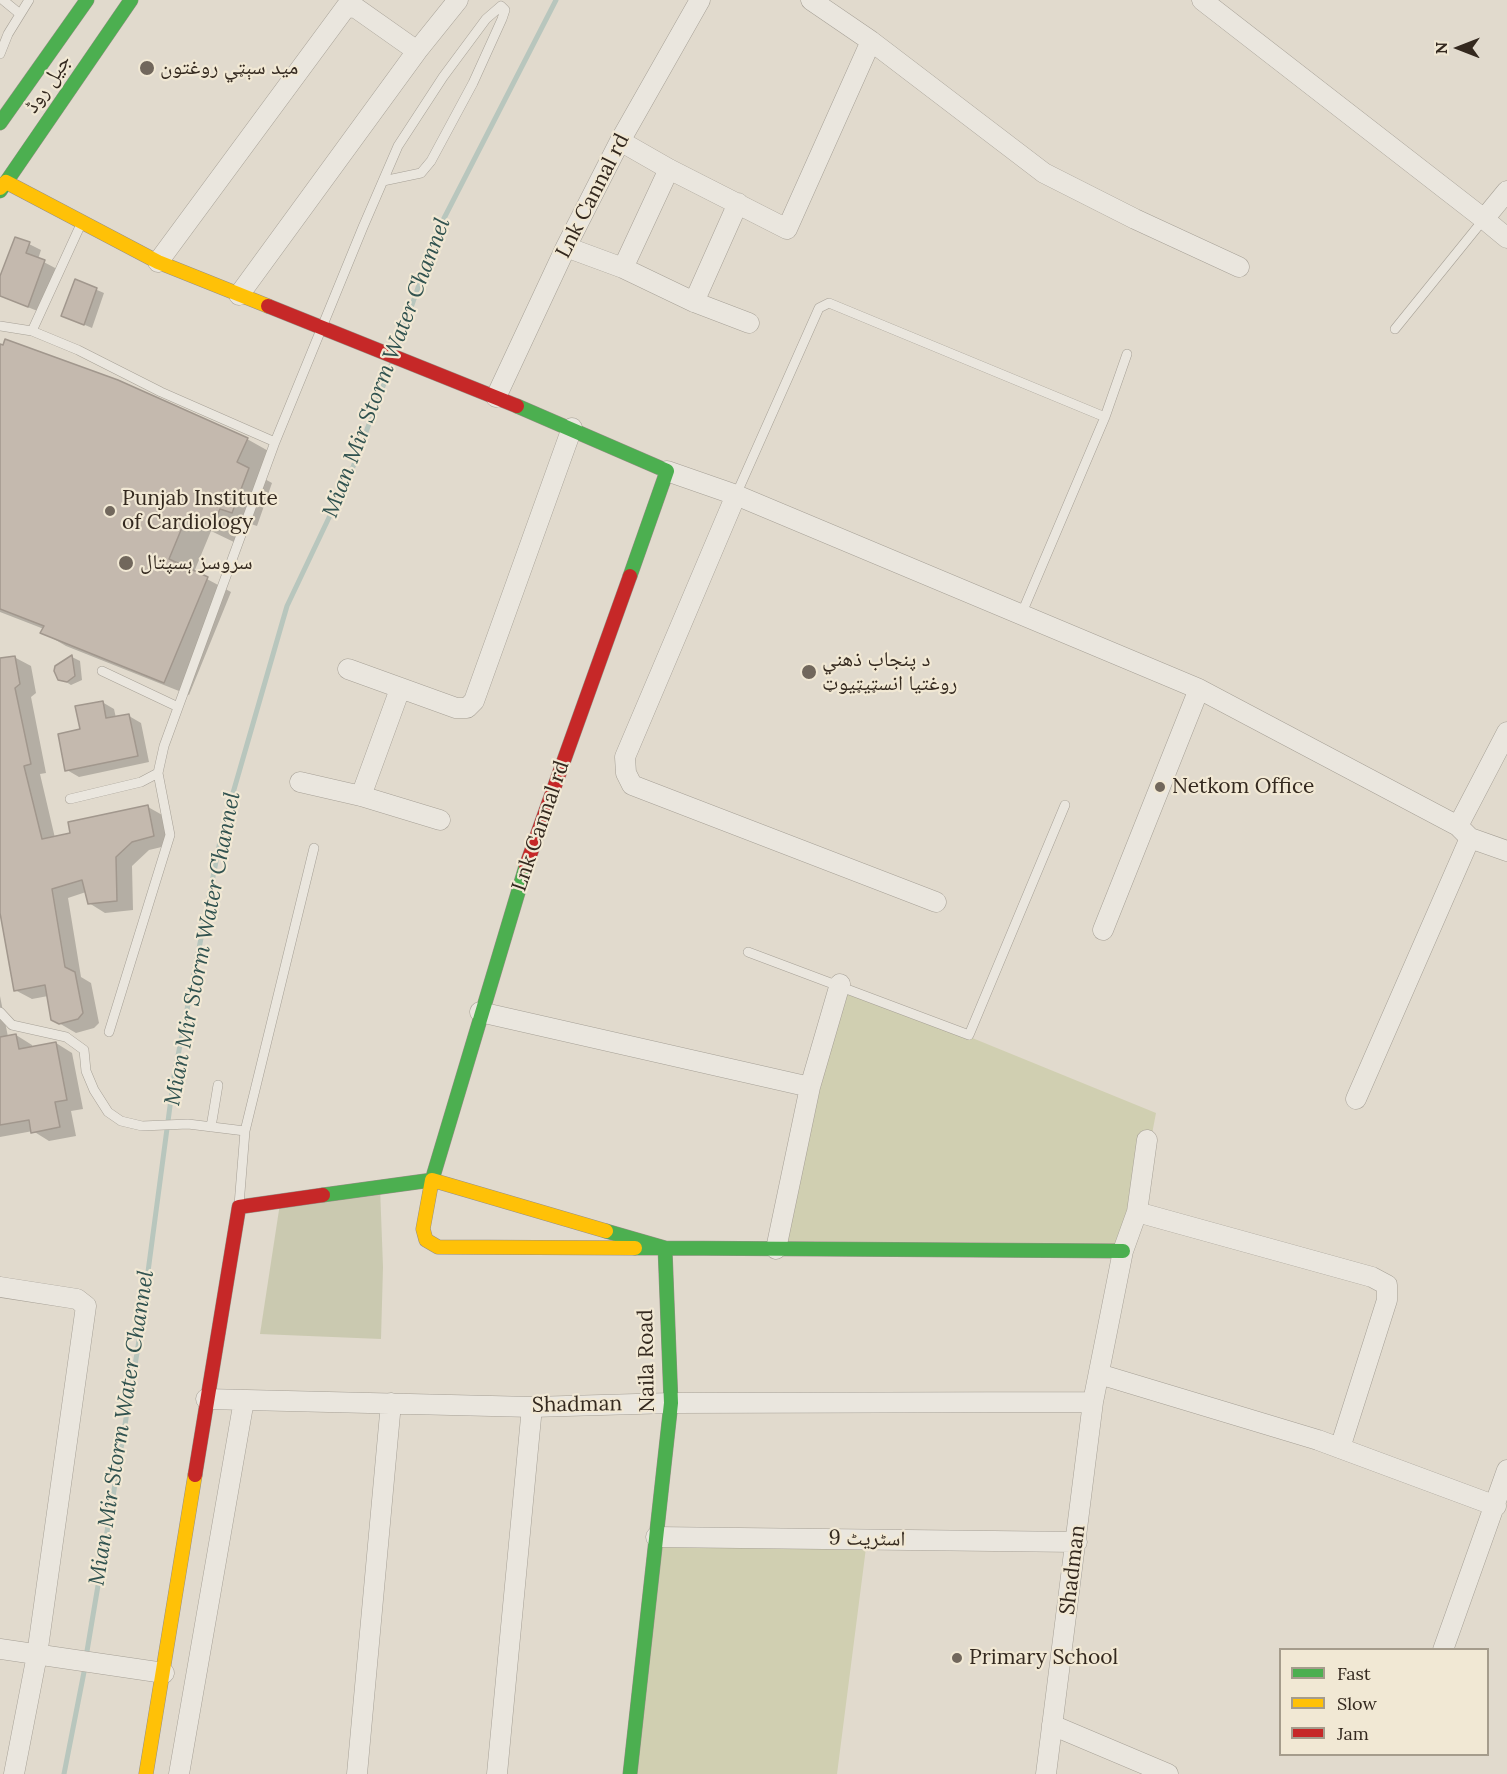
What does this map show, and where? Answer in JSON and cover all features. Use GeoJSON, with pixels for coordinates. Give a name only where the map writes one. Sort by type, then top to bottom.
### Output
{"type":"FeatureCollection","features":[{"type":"Feature","properties":{"kind":"street","name":"جیل روڈ"},"geometry":{"type":"LineString","coordinates":[[0,99],[87,0]]}},
{"type":"Feature","properties":{"kind":"street"},"geometry":{"type":"LineString","coordinates":[[0,123],[87,0]]}},
{"type":"Feature","properties":{"kind":"street","name":"جیل روڈ"},"geometry":{"type":"LineString","coordinates":[[2,187],[131,0]]}},
{"type":"Feature","properties":{"kind":"street"},"geometry":{"type":"LineString","coordinates":[[239,295],[417,51],[458,0]]}},
{"type":"Feature","properties":{"kind":"street","name":"Lnk Cannal rd"},"geometry":{"type":"LineString","coordinates":[[496,397],[566,248],[620,141],[700,0]]}},
{"type":"Feature","properties":{"kind":"street"},"geometry":{"type":"LineString","coordinates":[[811,0],[871,41],[1044,173],[1135,219],[1239,267]]}},
{"type":"Feature","properties":{"kind":"street"},"geometry":{"type":"LineString","coordinates":[[1202,0],[1507,238]]}},
{"type":"Feature","properties":{"kind":"street"},"geometry":{"type":"LineString","coordinates":[[158,262],[346,7],[356,8],[417,51]]}},
{"type":"Feature","properties":{"kind":"street"},"geometry":{"type":"LineString","coordinates":[[620,141],[669,170],[787,229],[871,41]]}},
{"type":"Feature","properties":{"kind":"street"},"geometry":{"type":"LineString","coordinates":[[623,268],[669,170]]}},
{"type":"Feature","properties":{"kind":"street"},"geometry":{"type":"LineString","coordinates":[[2,187],[81,222],[158,262],[404,359],[572,428],[668,471],[736,495],[1199,689],[1464,832],[1507,851]]}},
{"type":"Feature","properties":{"kind":"street"},"geometry":{"type":"LineString","coordinates":[[1484,219],[1507,191]]}},
{"type":"Feature","properties":{"kind":"street"},"geometry":{"type":"LineString","coordinates":[[694,302],[738,203]]}},
{"type":"Feature","properties":{"kind":"street"},"geometry":{"type":"LineString","coordinates":[[566,248],[623,268],[694,302],[749,323]]}},
{"type":"Feature","properties":{"kind":"street"},"geometry":{"type":"LineString","coordinates":[[348,669],[456,708],[467,708],[474,702],[572,428]]}},
{"type":"Feature","properties":{"kind":"street","name":"Lnk Cannal rd"},"geometry":{"type":"LineString","coordinates":[[432,1180],[480,1012],[522,878],[668,471]]}},
{"type":"Feature","properties":{"kind":"street"},"geometry":{"type":"LineString","coordinates":[[736,495],[625,757],[626,773],[632,785],[936,902]]}},
{"type":"Feature","properties":{"kind":"street"},"geometry":{"type":"LineString","coordinates":[[361,796],[400,689]]}},
{"type":"Feature","properties":{"kind":"street"},"geometry":{"type":"LineString","coordinates":[[1103,930],[1199,689]]}},
{"type":"Feature","properties":{"kind":"street"},"geometry":{"type":"LineString","coordinates":[[1356,1099],[1507,732]]}},
{"type":"Feature","properties":{"kind":"street"},"geometry":{"type":"LineString","coordinates":[[300,782],[361,796],[440,820]]}},
{"type":"Feature","properties":{"kind":"street"},"geometry":{"type":"LineString","coordinates":[[776,1249],[810,1087],[840,984]]}},
{"type":"Feature","properties":{"kind":"street"},"geometry":{"type":"LineString","coordinates":[[480,1012],[810,1087]]}},
{"type":"Feature","properties":{"kind":"street","name":"Shadman"},"geometry":{"type":"LineString","coordinates":[[1046,1774],[1093,1402],[1123,1251],[1137,1212],[1147,1140]]}},
{"type":"Feature","properties":{"kind":"street"},"geometry":{"type":"LineString","coordinates":[[432,1180],[423,1229],[426,1240],[438,1247],[1123,1251]]}},
{"type":"Feature","properties":{"kind":"street"},"geometry":{"type":"LineString","coordinates":[[146,1774],[239,1207],[432,1180],[665,1248]]}},
{"type":"Feature","properties":{"kind":"street"},"geometry":{"type":"LineString","coordinates":[[1137,1212],[1371,1277],[1387,1285],[1388,1300],[1340,1448]]}},
{"type":"Feature","properties":{"kind":"street","name":"Naila Road"},"geometry":{"type":"LineString","coordinates":[[630,1774],[671,1403],[665,1248]]}},
{"type":"Feature","properties":{"kind":"street"},"geometry":{"type":"LineString","coordinates":[[0,1287],[76,1299],[86,1306],[44,1656],[14,1774]]}},
{"type":"Feature","properties":{"kind":"street"},"geometry":{"type":"LineString","coordinates":[[1099,1374],[1340,1448],[1496,1506]]}},
{"type":"Feature","properties":{"kind":"street","name":"Shadman"},"geometry":{"type":"LineString","coordinates":[[206,1399],[532,1407],[671,1403],[1093,1402]]}},
{"type":"Feature","properties":{"kind":"street"},"geometry":{"type":"LineString","coordinates":[[179,1774],[244,1400]]}},
{"type":"Feature","properties":{"kind":"street"},"geometry":{"type":"LineString","coordinates":[[357,1774],[391,1403]]}},
{"type":"Feature","properties":{"kind":"street"},"geometry":{"type":"LineString","coordinates":[[497,1774],[532,1407]]}},
{"type":"Feature","properties":{"kind":"street"},"geometry":{"type":"LineString","coordinates":[[1444,1648],[1507,1470]]}},
{"type":"Feature","properties":{"kind":"street","name":"اسٹریٹ 9"},"geometry":{"type":"LineString","coordinates":[[656,1537],[1077,1542]]}},
{"type":"Feature","properties":{"kind":"street"},"geometry":{"type":"LineString","coordinates":[[0,1649],[164,1673]]}},
{"type":"Feature","properties":{"kind":"street"},"geometry":{"type":"LineString","coordinates":[[1052,1725],[1168,1774]]}},
{"type":"Feature","properties":{"kind":"lane"},"geometry":{"type":"LineString","coordinates":[[3,0],[20,14]]}},
{"type":"Feature","properties":{"kind":"lane"},"geometry":{"type":"LineString","coordinates":[[0,54],[29,0]]}},
{"type":"Feature","properties":{"kind":"lane"},"geometry":{"type":"LineString","coordinates":[[109,1032],[170,835],[158,773],[176,706],[275,442],[383,181],[398,146],[416,115],[486,19],[501,6],[505,10],[502,19],[473,83],[431,161],[421,173],[383,181]]}},
{"type":"Feature","properties":{"kind":"lane"},"geometry":{"type":"LineString","coordinates":[[1395,329],[1484,219]]}},
{"type":"Feature","properties":{"kind":"lane"},"geometry":{"type":"LineString","coordinates":[[32,331],[81,222]]}},
{"type":"Feature","properties":{"kind":"lane"},"geometry":{"type":"LineString","coordinates":[[736,495],[819,308],[829,303],[1105,417]]}},
{"type":"Feature","properties":{"kind":"lane"},"geometry":{"type":"LineString","coordinates":[[0,326],[32,331],[275,442]]}},
{"type":"Feature","properties":{"kind":"lane"},"geometry":{"type":"LineString","coordinates":[[1022,615],[1105,417],[1127,354]]}},
{"type":"Feature","properties":{"kind":"lane"},"geometry":{"type":"LineString","coordinates":[[102,671],[176,706]]}},
{"type":"Feature","properties":{"kind":"lane"},"geometry":{"type":"LineString","coordinates":[[70,799],[141,782],[158,773]]}},
{"type":"Feature","properties":{"kind":"lane"},"geometry":{"type":"LineString","coordinates":[[748,952],[840,984],[969,1035],[1065,805]]}},
{"type":"Feature","properties":{"kind":"lane"},"geometry":{"type":"LineString","coordinates":[[239,1207],[245,1131],[314,848]]}},
{"type":"Feature","properties":{"kind":"lane"},"geometry":{"type":"LineString","coordinates":[[0,1012],[12,1025],[66,1037],[84,1050],[86,1071],[108,1112],[121,1121],[142,1126],[188,1124],[245,1131]]}},
{"type":"Feature","properties":{"kind":"lane"},"geometry":{"type":"LineString","coordinates":[[211,1127],[218,1086]]}},
{"type":"Feature","properties":{"kind":"green space"},"geometry":{"type":"Polygon","coordinates":[[[840,984],[1156,1113],[1137,1212],[1123,1251],[776,1249],[840,984]]]}},
{"type":"Feature","properties":{"kind":"green space"},"geometry":{"type":"Polygon","coordinates":[[[380,1187],[383,1267],[381,1339],[260,1334],[281,1197],[380,1187]]]}},
{"type":"Feature","properties":{"kind":"green space"},"geometry":{"type":"Polygon","coordinates":[[[656,1537],[867,1540],[837,1774],[630,1774],[656,1537]]]}},
{"type":"Feature","properties":{"kind":"building"},"geometry":{"type":"Polygon","coordinates":[[[15,237],[30,242],[26,253],[45,260],[28,307],[0,296],[0,276],[15,237]]]}},
{"type":"Feature","properties":{"kind":"building"},"geometry":{"type":"Polygon","coordinates":[[[75,279],[97,288],[84,325],[61,316],[75,279]]]}},
{"type":"Feature","properties":{"kind":"building","name":"Punjab Institute of Cardiology"},"geometry":{"type":"Polygon","coordinates":[[[5,339],[118,380],[248,438],[237,462],[249,468],[232,513],[220,509],[211,530],[186,518],[169,559],[208,577],[164,683],[40,633],[44,626],[0,609],[0,344],[3,345],[5,339]]]}},
{"type":"Feature","properties":{"kind":"building"},"geometry":{"type":"Polygon","coordinates":[[[72,655],[75,676],[67,682],[58,680],[54,671],[55,666],[72,655]]]}},
{"type":"Feature","properties":{"kind":"building"},"geometry":{"type":"Polygon","coordinates":[[[15,656],[20,684],[15,688],[31,764],[24,766],[42,839],[70,833],[68,822],[148,805],[154,836],[132,842],[116,857],[117,901],[88,904],[82,880],[52,889],[65,967],[75,972],[83,1013],[78,1019],[59,1024],[51,1020],[45,985],[14,991],[0,913],[0,658],[15,656]]]}},
{"type":"Feature","properties":{"kind":"building"},"geometry":{"type":"Polygon","coordinates":[[[103,701],[106,718],[129,714],[138,756],[65,771],[58,734],[80,729],[75,706],[103,701]]]}},
{"type":"Feature","properties":{"kind":"building"},"geometry":{"type":"Polygon","coordinates":[[[16,1034],[19,1049],[56,1042],[67,1100],[55,1102],[60,1127],[31,1133],[29,1120],[0,1125],[0,1037],[16,1034]]]}},
{"type":"Feature","properties":{"kind":"waterway","name":"Mian Mir Storm Water Channel"},"geometry":{"type":"LineString","coordinates":[[397,348],[438,230],[556,0]]}},
{"type":"Feature","properties":{"kind":"waterway","name":"Mian Mir Storm Water Channel"},"geometry":{"type":"LineString","coordinates":[[86,1657],[138,1347],[174,1076],[222,831],[287,606],[353,467],[391,365]]}},
{"type":"Feature","properties":{"kind":"waterway","name":"Mian Mir Storm Water Channel"},"geometry":{"type":"LineString","coordinates":[[64,1774],[85,1667]]}},
{"type":"Feature","properties":{"kind":"traffic: fast"},"geometry":{"type":"LineString","coordinates":[[0,123],[87,0]]}},
{"type":"Feature","properties":{"kind":"traffic: fast"},"geometry":{"type":"LineString","coordinates":[[0,191],[131,0]]}},
{"type":"Feature","properties":{"kind":"traffic: fast"},"geometry":{"type":"LineString","coordinates":[[517,406],[667,471],[630,576]]}},
{"type":"Feature","properties":{"kind":"traffic: fast"},"geometry":{"type":"LineString","coordinates":[[323,1195],[432,1180],[526,866]]}},
{"type":"Feature","properties":{"kind":"traffic: fast"},"geometry":{"type":"LineString","coordinates":[[606,1231],[665,1248],[1123,1251]]}},
{"type":"Feature","properties":{"kind":"traffic: fast"},"geometry":{"type":"LineString","coordinates":[[630,1774],[671,1403],[665,1248],[635,1248]]}},
{"type":"Feature","properties":{"kind":"traffic: slow"},"geometry":{"type":"LineString","coordinates":[[0,188],[6,182],[158,262],[268,306]]}},
{"type":"Feature","properties":{"kind":"traffic: slow"},"geometry":{"type":"LineString","coordinates":[[606,1231],[432,1180],[423,1229],[426,1240],[438,1247],[635,1248]]}},
{"type":"Feature","properties":{"kind":"traffic: slow"},"geometry":{"type":"LineString","coordinates":[[146,1774],[195,1475]]}},
{"type":"Feature","properties":{"kind":"traffic: jam"},"geometry":{"type":"LineString","coordinates":[[268,306],[517,406]]}},
{"type":"Feature","properties":{"kind":"traffic: jam"},"geometry":{"type":"LineString","coordinates":[[526,866],[630,576]]}},
{"type":"Feature","properties":{"kind":"traffic: jam"},"geometry":{"type":"LineString","coordinates":[[195,1475],[239,1207],[323,1195]]}},
{"type":"Feature","properties":{"kind":"place","name":"مید سېټي روغتون"},"geometry":{"type":"Point","coordinates":[147,68]}},
{"type":"Feature","properties":{"kind":"place","name":"Punjab Institute of Cardiology"},"geometry":{"type":"Point","coordinates":[110,511]}},
{"type":"Feature","properties":{"kind":"place","name":"سروسز ہسپتال"},"geometry":{"type":"Point","coordinates":[126,563]}},
{"type":"Feature","properties":{"kind":"place","name":"د پنجاب ذهني روغتیا انسټیټیوټ"},"geometry":{"type":"Point","coordinates":[809,672]}},
{"type":"Feature","properties":{"kind":"place","name":"Netkom Office"},"geometry":{"type":"Point","coordinates":[1160,787]}},
{"type":"Feature","properties":{"kind":"place","name":"Primary School"},"geometry":{"type":"Point","coordinates":[957,1658]}}]}
